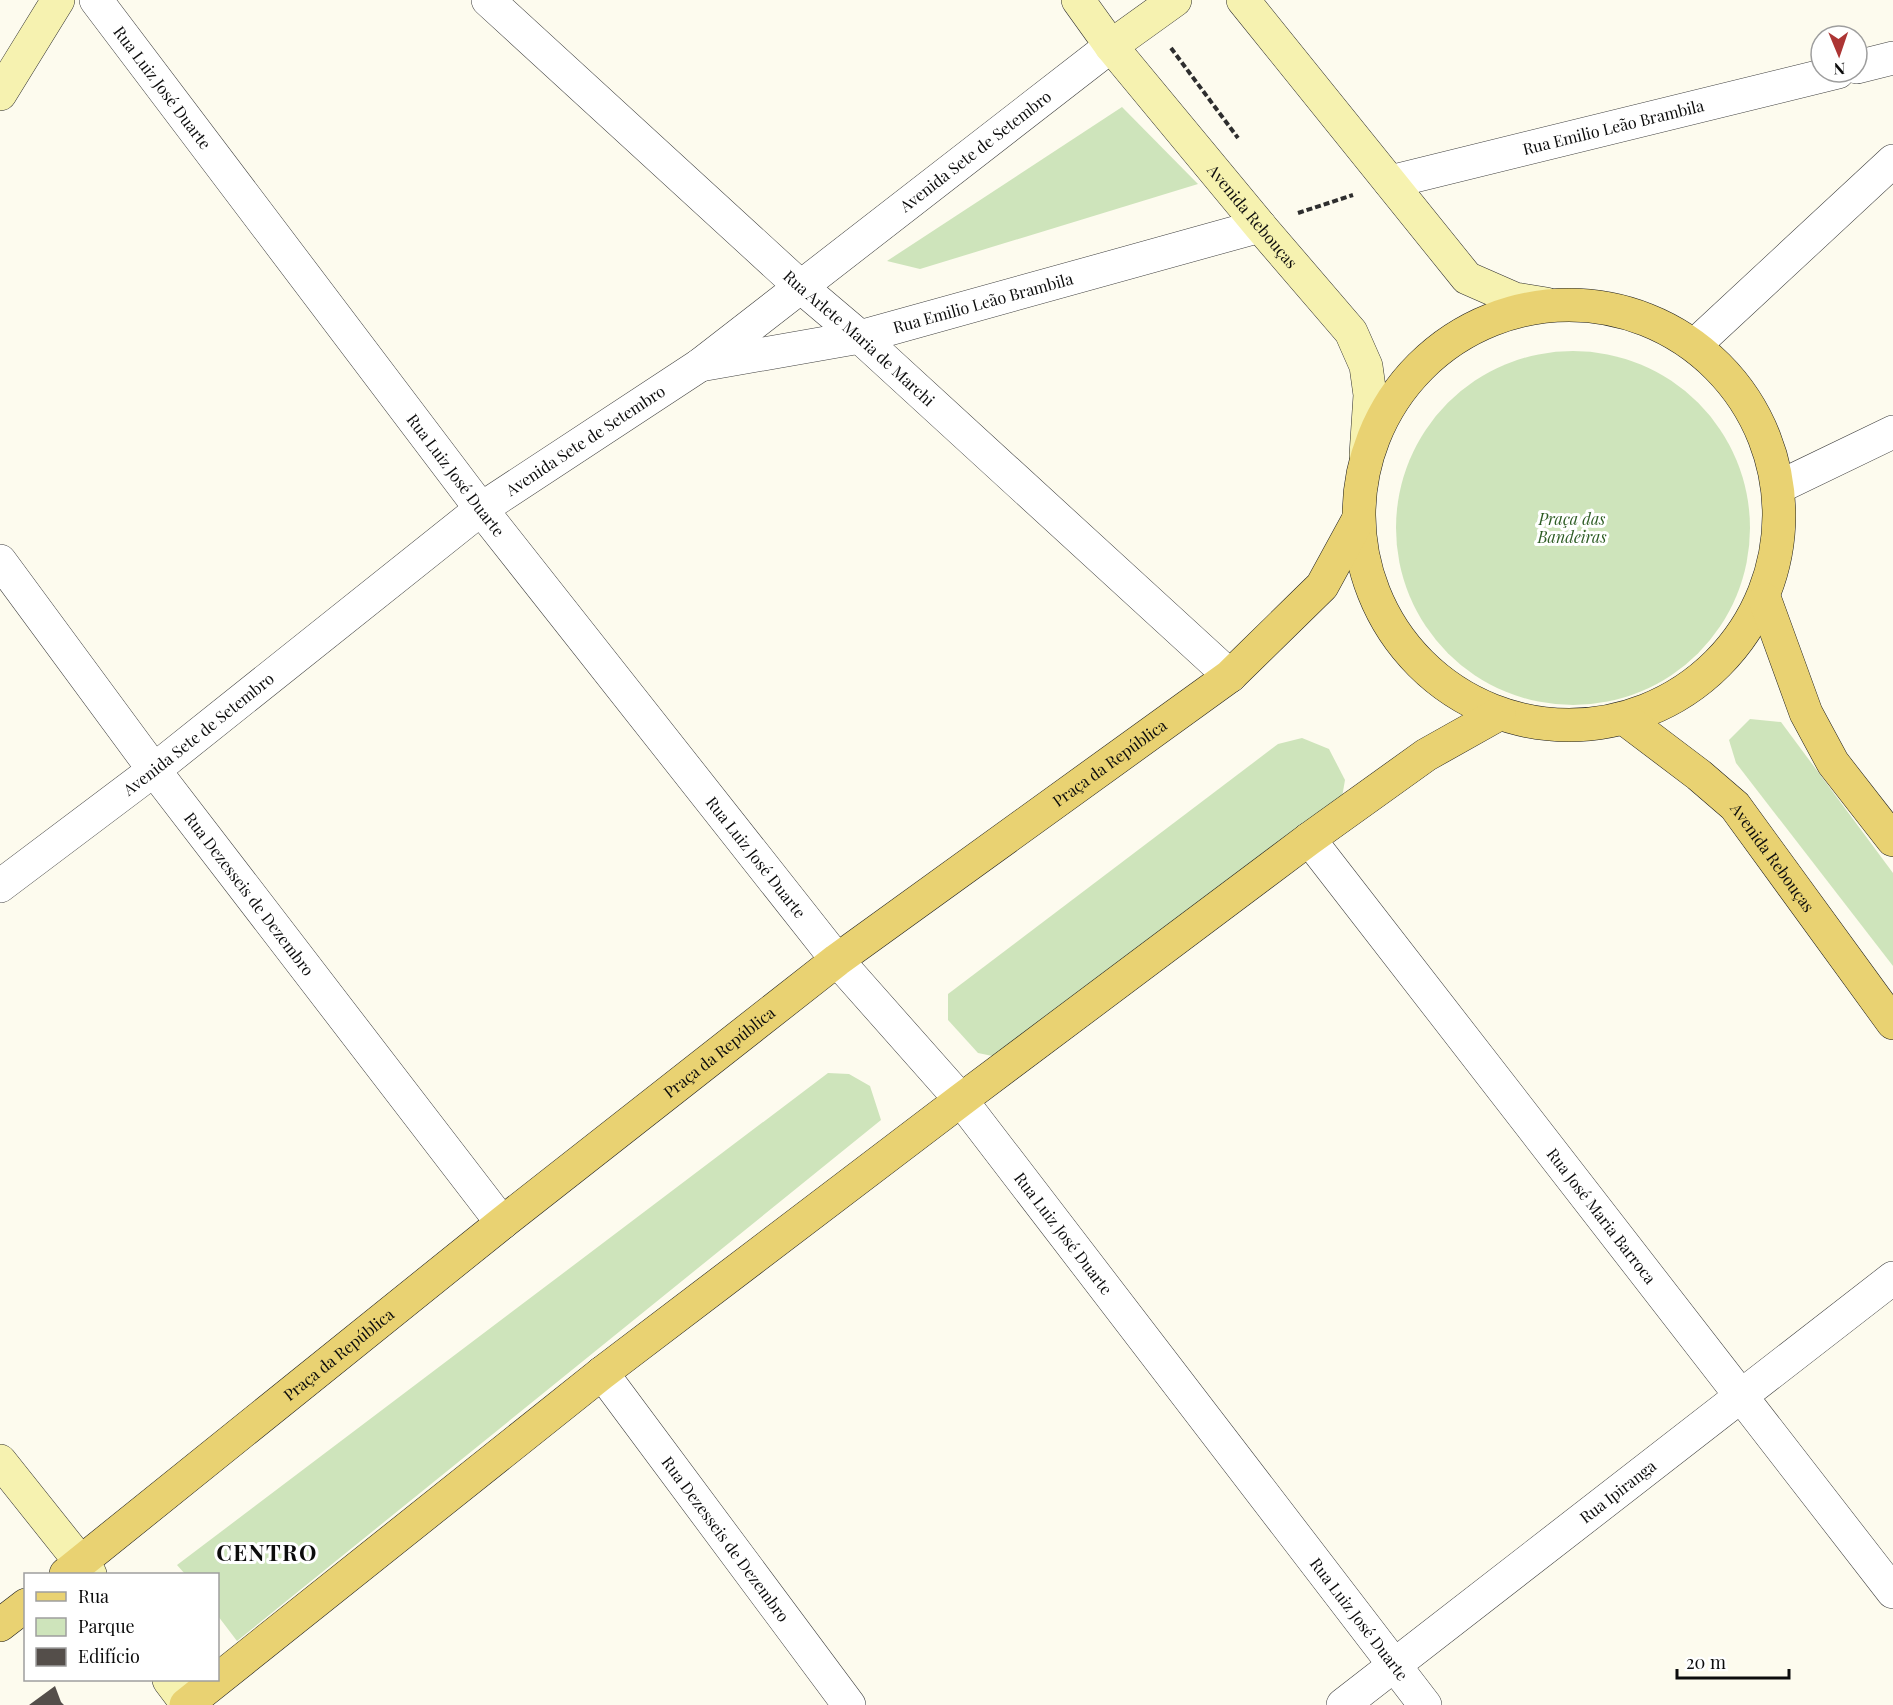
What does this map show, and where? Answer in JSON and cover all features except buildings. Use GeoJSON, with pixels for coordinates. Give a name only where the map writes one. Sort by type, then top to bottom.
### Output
{"type":"FeatureCollection","features":[{"type":"Feature","properties":{"kind":"main road"},"geometry":{"type":"LineString","coordinates":[[0,94],[58,0]]}},
{"type":"Feature","properties":{"kind":"main road","name":"Avenida Rebouças"},"geometry":{"type":"LineString","coordinates":[[1078,0],[1111,46],[1351,332],[1366,366],[1370,395],[1366,455]]}},
{"type":"Feature","properties":{"kind":"main road","name":"Avenida Sete de Setembro"},"geometry":{"type":"LineString","coordinates":[[1111,46],[1175,0]]}},
{"type":"Feature","properties":{"kind":"main road"},"geometry":{"type":"LineString","coordinates":[[1243,0],[1467,278],[1515,299],[1546,304],[1598,304],[1696,344],[1736,383],[1781,486],[1781,544],[1765,600],[1731,653],[1690,688],[1682,694],[1625,719],[1561,726],[1499,714],[1443,685],[1399,640],[1369,585],[1358,522],[1359,488],[1366,455],[1392,399],[1433,352],[1486,320],[1546,304]]}},
{"type":"Feature","properties":{"kind":"main road","name":"Praça da República"},"geometry":{"type":"LineString","coordinates":[[79,1571],[502,1224],[837,960],[1230,676],[1322,586],[1358,522]]}},
{"type":"Feature","properties":{"kind":"main road"},"geometry":{"type":"LineString","coordinates":[[1765,600],[1811,723],[1833,763],[1893,840]]}},
{"type":"Feature","properties":{"kind":"main road"},"geometry":{"type":"LineString","coordinates":[[219,1670],[602,1373],[1309,839],[1426,755],[1499,714]]}},
{"type":"Feature","properties":{"kind":"main road","name":"Avenida Rebouças"},"geometry":{"type":"LineString","coordinates":[[1625,719],[1735,806],[1893,1023]]}},
{"type":"Feature","properties":{"kind":"main road"},"geometry":{"type":"LineString","coordinates":[[0,1461],[79,1571]]}},
{"type":"Feature","properties":{"kind":"main road"},"geometry":{"type":"LineString","coordinates":[[0,1625],[24,1607]]}},
{"type":"Feature","properties":{"kind":"main road"},"geometry":{"type":"LineString","coordinates":[[183,1698],[205,1681]]}},
{"type":"Feature","properties":{"kind":"street","name":"Rua Luiz José Duarte"},"geometry":{"type":"LineString","coordinates":[[96,0],[481,509],[837,960],[961,1100],[1425,1705]]}},
{"type":"Feature","properties":{"kind":"street","name":"Rua Arlete Maria de Marchi"},"geometry":{"type":"LineString","coordinates":[[488,0],[1230,676]]}},
{"type":"Feature","properties":{"kind":"street","name":"Avenida Sete de Setembro"},"geometry":{"type":"LineString","coordinates":[[0,886],[154,770],[481,509],[700,365],[1111,46]]}},
{"type":"Feature","properties":{"kind":"street"},"geometry":{"type":"LineString","coordinates":[[1869,64],[1893,58]]}},
{"type":"Feature","properties":{"kind":"street","name":"Rua Emilio Leão Brambila"},"geometry":{"type":"LineString","coordinates":[[1390,182],[1809,79]]}},
{"type":"Feature","properties":{"kind":"street"},"geometry":{"type":"LineString","coordinates":[[1696,344],[1893,161]]}},
{"type":"Feature","properties":{"kind":"street","name":"Rua Emilio Leão Brambila"},"geometry":{"type":"LineString","coordinates":[[700,365],[860,337],[1260,226]]}},
{"type":"Feature","properties":{"kind":"street"},"geometry":{"type":"LineString","coordinates":[[1781,486],[1893,432]]}},
{"type":"Feature","properties":{"kind":"street","name":"Rua Dezesseis de Dezembro"},"geometry":{"type":"LineString","coordinates":[[0,561],[154,770],[502,1224]]}},
{"type":"Feature","properties":{"kind":"street","name":"Rua José Maria Barroca"},"geometry":{"type":"LineString","coordinates":[[1309,839],[1893,1592]]}},
{"type":"Feature","properties":{"kind":"street","name":"Rua Ipiranga"},"geometry":{"type":"LineString","coordinates":[[1343,1705],[1893,1278]]}},
{"type":"Feature","properties":{"kind":"street","name":"Rua Dezesseis de Dezembro"},"geometry":{"type":"LineString","coordinates":[[602,1373],[849,1705]]}},
{"type":"Feature","properties":{"kind":"path"},"geometry":{"type":"LineString","coordinates":[[1260,226],[1390,182]]}},
{"type":"Feature","properties":{"kind":"green space"},"geometry":{"type":"Polygon","coordinates":[[[1122,107],[1198,184],[920,269],[887,261],[1122,107]]]}},
{"type":"Feature","properties":{"kind":"green space","name":"Praça das Bandeiras"},"geometry":{"type":"Polygon","coordinates":[[[1573,351],[1608,354],[1641,364],[1671,381],[1698,403],[1720,430],[1737,460],[1747,493],[1750,528],[1747,563],[1737,596],[1720,626],[1698,653],[1671,675],[1641,692],[1608,702],[1573,705],[1538,702],[1505,692],[1475,675],[1448,653],[1426,626],[1409,596],[1399,563],[1396,528],[1399,493],[1409,460],[1426,430],[1448,403],[1475,381],[1505,364],[1538,354],[1573,351]]]}},
{"type":"Feature","properties":{"kind":"green space"},"geometry":{"type":"Polygon","coordinates":[[[1750,719],[1781,722],[1893,873],[1893,966],[1736,763],[1729,740],[1750,719]]]}},
{"type":"Feature","properties":{"kind":"green space"},"geometry":{"type":"Polygon","coordinates":[[[1302,738],[1329,749],[1345,780],[1341,803],[1002,1058],[978,1053],[948,1020],[948,994],[1278,744],[1302,738]]]}},
{"type":"Feature","properties":{"kind":"green space"},"geometry":{"type":"Polygon","coordinates":[[[828,1073],[849,1074],[870,1086],[881,1120],[237,1641],[219,1617],[219,1573],[184,1573],[177,1565],[828,1073]]]}},
{"type":"Feature","properties":{"kind":"district","name":"CENTRO"},"geometry":{"type":"Point","coordinates":[267,1553]}}]}
